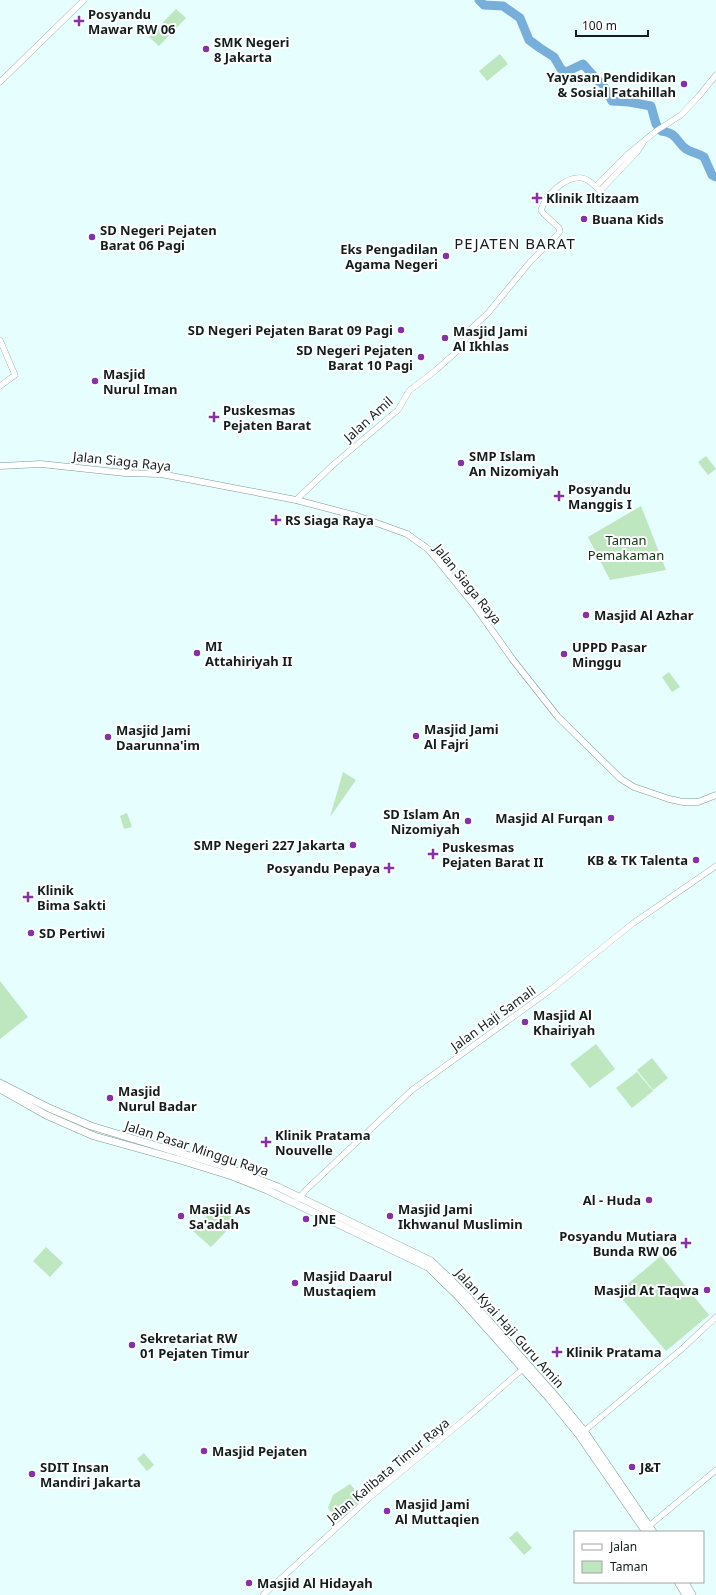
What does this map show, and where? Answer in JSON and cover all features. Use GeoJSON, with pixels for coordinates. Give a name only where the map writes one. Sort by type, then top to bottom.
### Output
{"type":"FeatureCollection","features":[{"type":"Feature","properties":{"kind":"main road","name":"Jalan Siaga Raya"},"geometry":{"type":"LineString","coordinates":[[0,466],[41,464],[126,473],[161,474],[296,500],[357,516],[399,531],[412,537],[428,549],[474,605],[513,660],[558,717],[621,779],[634,787],[669,799],[683,802],[698,802],[716,795]]}},
{"type":"Feature","properties":{"kind":"main road","name":"Jalan Pasar Minggu Raya"},"geometry":{"type":"LineString","coordinates":[[0,1082],[49,1108],[81,1122],[223,1166],[278,1187],[299,1198]]}},
{"type":"Feature","properties":{"kind":"main road","name":"Jalan Pasar Minggu Raya"},"geometry":{"type":"LineString","coordinates":[[0,1089],[46,1114],[88,1133],[232,1176],[299,1198]]}},
{"type":"Feature","properties":{"kind":"main road","name":"Jalan Kyai Haji Guru Amin"},"geometry":{"type":"LineString","coordinates":[[299,1198],[431,1261],[466,1295],[584,1432],[650,1528]]}},
{"type":"Feature","properties":{"kind":"main road"},"geometry":{"type":"LineString","coordinates":[[679,1583],[686,1595]]}},
{"type":"Feature","properties":{"kind":"main road"},"geometry":{"type":"LineString","coordinates":[[685,1583],[692,1595]]}},
{"type":"Feature","properties":{"kind":"street"},"geometry":{"type":"LineString","coordinates":[[0,82],[84,0]]}},
{"type":"Feature","properties":{"kind":"street","name":"Jalan Amil"},"geometry":{"type":"LineString","coordinates":[[296,500],[334,464],[398,410],[409,391],[454,354],[462,345],[472,328],[488,313],[530,262],[558,234],[559,229],[541,210],[546,201],[557,188],[566,181],[574,178],[581,178],[587,179],[600,191],[637,152],[643,143],[656,131],[681,115],[687,109],[716,75]]}},
{"type":"Feature","properties":{"kind":"street"},"geometry":{"type":"LineString","coordinates":[[0,340],[15,374],[14,378],[0,386]]}},
{"type":"Feature","properties":{"kind":"street","name":"Jalan Haji Samali"},"geometry":{"type":"LineString","coordinates":[[299,1198],[307,1188],[412,1090],[553,988],[632,924],[716,866]]}},
{"type":"Feature","properties":{"kind":"street"},"geometry":{"type":"LineString","coordinates":[[584,1432],[683,1348],[716,1317]]}},
{"type":"Feature","properties":{"kind":"street","name":"Jalan Kalibata Timur Raya"},"geometry":{"type":"LineString","coordinates":[[263,1595],[369,1498],[450,1432],[526,1366]]}},
{"type":"Feature","properties":{"kind":"street"},"geometry":{"type":"LineString","coordinates":[[650,1528],[659,1518],[716,1470]]}},
{"type":"Feature","properties":{"kind":"green space"},"geometry":{"type":"Polygon","coordinates":[[[176,9],[186,18],[159,46],[149,37],[176,9]]]}},
{"type":"Feature","properties":{"kind":"green space"},"geometry":{"type":"Polygon","coordinates":[[[500,54],[508,64],[487,81],[479,71],[500,54]]]}},
{"type":"Feature","properties":{"kind":"green space"},"geometry":{"type":"Polygon","coordinates":[[[706,456],[716,469],[708,475],[698,462],[706,456]]]}},
{"type":"Feature","properties":{"kind":"green space","name":"Taman Pemakaman"},"geometry":{"type":"Polygon","coordinates":[[[641,506],[666,570],[610,580],[588,537],[641,506]]]}},
{"type":"Feature","properties":{"kind":"green space"},"geometry":{"type":"Polygon","coordinates":[[[669,672],[680,687],[672,692],[662,677],[669,672]]]}},
{"type":"Feature","properties":{"kind":"green space"},"geometry":{"type":"Polygon","coordinates":[[[343,772],[356,780],[330,817],[343,772]]]}},
{"type":"Feature","properties":{"kind":"green space"},"geometry":{"type":"Polygon","coordinates":[[[127,813],[132,827],[124,829],[120,816],[127,813]]]}},
{"type":"Feature","properties":{"kind":"green space"},"geometry":{"type":"Polygon","coordinates":[[[0,981],[28,1017],[0,1039],[0,981]]]}},
{"type":"Feature","properties":{"kind":"green space"},"geometry":{"type":"Polygon","coordinates":[[[596,1044],[615,1069],[590,1088],[570,1064],[596,1044]]]}},
{"type":"Feature","properties":{"kind":"green space"},"geometry":{"type":"Polygon","coordinates":[[[652,1058],[668,1078],[653,1090],[637,1070],[652,1058]]]}},
{"type":"Feature","properties":{"kind":"green space"},"geometry":{"type":"Polygon","coordinates":[[[637,1072],[653,1091],[632,1108],[616,1088],[637,1072]]]}},
{"type":"Feature","properties":{"kind":"green space"},"geometry":{"type":"Polygon","coordinates":[[[218,1204],[236,1221],[211,1247],[193,1231],[218,1204]]]}},
{"type":"Feature","properties":{"kind":"green space"},"geometry":{"type":"Polygon","coordinates":[[[46,1247],[63,1263],[50,1277],[33,1261],[46,1247]]]}},
{"type":"Feature","properties":{"kind":"green space"},"geometry":{"type":"Polygon","coordinates":[[[661,1256],[709,1315],[666,1351],[617,1293],[661,1256]]]}},
{"type":"Feature","properties":{"kind":"green space"},"geometry":{"type":"Polygon","coordinates":[[[144,1453],[154,1465],[147,1471],[137,1459],[144,1453]]]}},
{"type":"Feature","properties":{"kind":"green space"},"geometry":{"type":"Polygon","coordinates":[[[350,1484],[363,1499],[338,1521],[328,1508],[333,1495],[350,1484]]]}},
{"type":"Feature","properties":{"kind":"green space"},"geometry":{"type":"Polygon","coordinates":[[[517,1531],[532,1548],[524,1555],[509,1538],[517,1531]]]}},
{"type":"Feature","properties":{"kind":"waterway"},"geometry":{"type":"LineString","coordinates":[[479,0],[484,5],[503,6],[520,18],[529,40],[554,57],[561,69],[566,72],[583,64],[598,81],[602,83],[612,101],[651,106],[656,124],[661,131],[671,134],[686,149],[704,157],[712,175],[716,177]]}},
{"type":"Feature","properties":{"kind":"place","name":"Posyandu Mawar RW 06"},"geometry":{"type":"Point","coordinates":[79,21]}},
{"type":"Feature","properties":{"kind":"place","name":"SMK Negeri 8 Jakarta"},"geometry":{"type":"Point","coordinates":[206,49]}},
{"type":"Feature","properties":{"kind":"place","name":"Yayasan Pendidikan & Sosial Fatahillah"},"geometry":{"type":"Point","coordinates":[684,84]}},
{"type":"Feature","properties":{"kind":"place","name":"Klinik Iltizaam"},"geometry":{"type":"Point","coordinates":[537,198]}},
{"type":"Feature","properties":{"kind":"place","name":"Buana Kids"},"geometry":{"type":"Point","coordinates":[584,219]}},
{"type":"Feature","properties":{"kind":"place","name":"SD Negeri Pejaten Barat 06 Pagi"},"geometry":{"type":"Point","coordinates":[92,237]}},
{"type":"Feature","properties":{"kind":"place","name":"Eks Pengadilan Agama Negeri"},"geometry":{"type":"Point","coordinates":[446,256]}},
{"type":"Feature","properties":{"kind":"place","name":"SD Negeri Pejaten Barat 09 Pagi"},"geometry":{"type":"Point","coordinates":[401,330]}},
{"type":"Feature","properties":{"kind":"place","name":"Masjid Jami Al Ikhlas"},"geometry":{"type":"Point","coordinates":[445,338]}},
{"type":"Feature","properties":{"kind":"place","name":"SD Negeri Pejaten Barat 10 Pagi"},"geometry":{"type":"Point","coordinates":[421,357]}},
{"type":"Feature","properties":{"kind":"place","name":"Masjid Nurul Iman"},"geometry":{"type":"Point","coordinates":[95,381]}},
{"type":"Feature","properties":{"kind":"place","name":"Puskesmas Pejaten Barat"},"geometry":{"type":"Point","coordinates":[214,417]}},
{"type":"Feature","properties":{"kind":"place","name":"SMP Islam An Nizomiyah"},"geometry":{"type":"Point","coordinates":[461,463]}},
{"type":"Feature","properties":{"kind":"place","name":"Posyandu Manggis I"},"geometry":{"type":"Point","coordinates":[559,496]}},
{"type":"Feature","properties":{"kind":"place","name":"RS Siaga Raya"},"geometry":{"type":"Point","coordinates":[276,520]}},
{"type":"Feature","properties":{"kind":"place","name":"Masjid Al Azhar"},"geometry":{"type":"Point","coordinates":[586,615]}},
{"type":"Feature","properties":{"kind":"place","name":"MI Attahiriyah II"},"geometry":{"type":"Point","coordinates":[197,653]}},
{"type":"Feature","properties":{"kind":"place","name":"UPPD Pasar Minggu"},"geometry":{"type":"Point","coordinates":[564,654]}},
{"type":"Feature","properties":{"kind":"place","name":"Masjid Jami Al Fajri"},"geometry":{"type":"Point","coordinates":[416,736]}},
{"type":"Feature","properties":{"kind":"place","name":"Masjid Jami Daarunna'im"},"geometry":{"type":"Point","coordinates":[108,737]}},
{"type":"Feature","properties":{"kind":"place","name":"Masjid Al Furqan"},"geometry":{"type":"Point","coordinates":[611,818]}},
{"type":"Feature","properties":{"kind":"place","name":"SD Islam An Nizomiyah"},"geometry":{"type":"Point","coordinates":[468,821]}},
{"type":"Feature","properties":{"kind":"place","name":"SMP Negeri 227 Jakarta"},"geometry":{"type":"Point","coordinates":[353,845]}},
{"type":"Feature","properties":{"kind":"place","name":"Puskesmas Pejaten Barat II"},"geometry":{"type":"Point","coordinates":[433,854]}},
{"type":"Feature","properties":{"kind":"place","name":"KB & TK Talenta"},"geometry":{"type":"Point","coordinates":[696,860]}},
{"type":"Feature","properties":{"kind":"place","name":"Posyandu Pepaya"},"geometry":{"type":"Point","coordinates":[389,868]}},
{"type":"Feature","properties":{"kind":"place","name":"Klinik Bima Sakti"},"geometry":{"type":"Point","coordinates":[28,897]}},
{"type":"Feature","properties":{"kind":"place","name":"SD Pertiwi"},"geometry":{"type":"Point","coordinates":[31,933]}},
{"type":"Feature","properties":{"kind":"place","name":"Masjid Al Khairiyah"},"geometry":{"type":"Point","coordinates":[525,1022]}},
{"type":"Feature","properties":{"kind":"place","name":"Masjid Nurul Badar"},"geometry":{"type":"Point","coordinates":[110,1098]}},
{"type":"Feature","properties":{"kind":"place","name":"Klinik Pratama Nouvelle"},"geometry":{"type":"Point","coordinates":[266,1142]}},
{"type":"Feature","properties":{"kind":"place","name":"Al - Huda"},"geometry":{"type":"Point","coordinates":[649,1200]}},
{"type":"Feature","properties":{"kind":"place","name":"Masjid As Sa'adah"},"geometry":{"type":"Point","coordinates":[181,1216]}},
{"type":"Feature","properties":{"kind":"place","name":"Masjid Jami Ikhwanul Muslimin"},"geometry":{"type":"Point","coordinates":[390,1216]}},
{"type":"Feature","properties":{"kind":"place","name":"JNE"},"geometry":{"type":"Point","coordinates":[306,1219]}},
{"type":"Feature","properties":{"kind":"place","name":"Posyandu Mutiara Bunda RW 06"},"geometry":{"type":"Point","coordinates":[686,1243]}},
{"type":"Feature","properties":{"kind":"place","name":"Masjid Daarul Mustaqiem"},"geometry":{"type":"Point","coordinates":[295,1283]}},
{"type":"Feature","properties":{"kind":"place","name":"Masjid At Taqwa"},"geometry":{"type":"Point","coordinates":[707,1290]}},
{"type":"Feature","properties":{"kind":"place","name":"Sekretariat RW 01 Pejaten Timur"},"geometry":{"type":"Point","coordinates":[132,1345]}},
{"type":"Feature","properties":{"kind":"place","name":"Klinik Pratama"},"geometry":{"type":"Point","coordinates":[557,1352]}},
{"type":"Feature","properties":{"kind":"place","name":"Masjid Pejaten"},"geometry":{"type":"Point","coordinates":[204,1451]}},
{"type":"Feature","properties":{"kind":"place","name":"J&T"},"geometry":{"type":"Point","coordinates":[632,1467]}},
{"type":"Feature","properties":{"kind":"place","name":"SDIT Insan Mandiri Jakarta"},"geometry":{"type":"Point","coordinates":[32,1474]}},
{"type":"Feature","properties":{"kind":"place","name":"Masjid Jami Al Muttaqien"},"geometry":{"type":"Point","coordinates":[387,1511]}},
{"type":"Feature","properties":{"kind":"place","name":"Masjid Al Hidayah"},"geometry":{"type":"Point","coordinates":[249,1583]}},
{"type":"Feature","properties":{"kind":"district","name":"PEJATEN BARAT"},"geometry":{"type":"Point","coordinates":[515,244]}}]}
